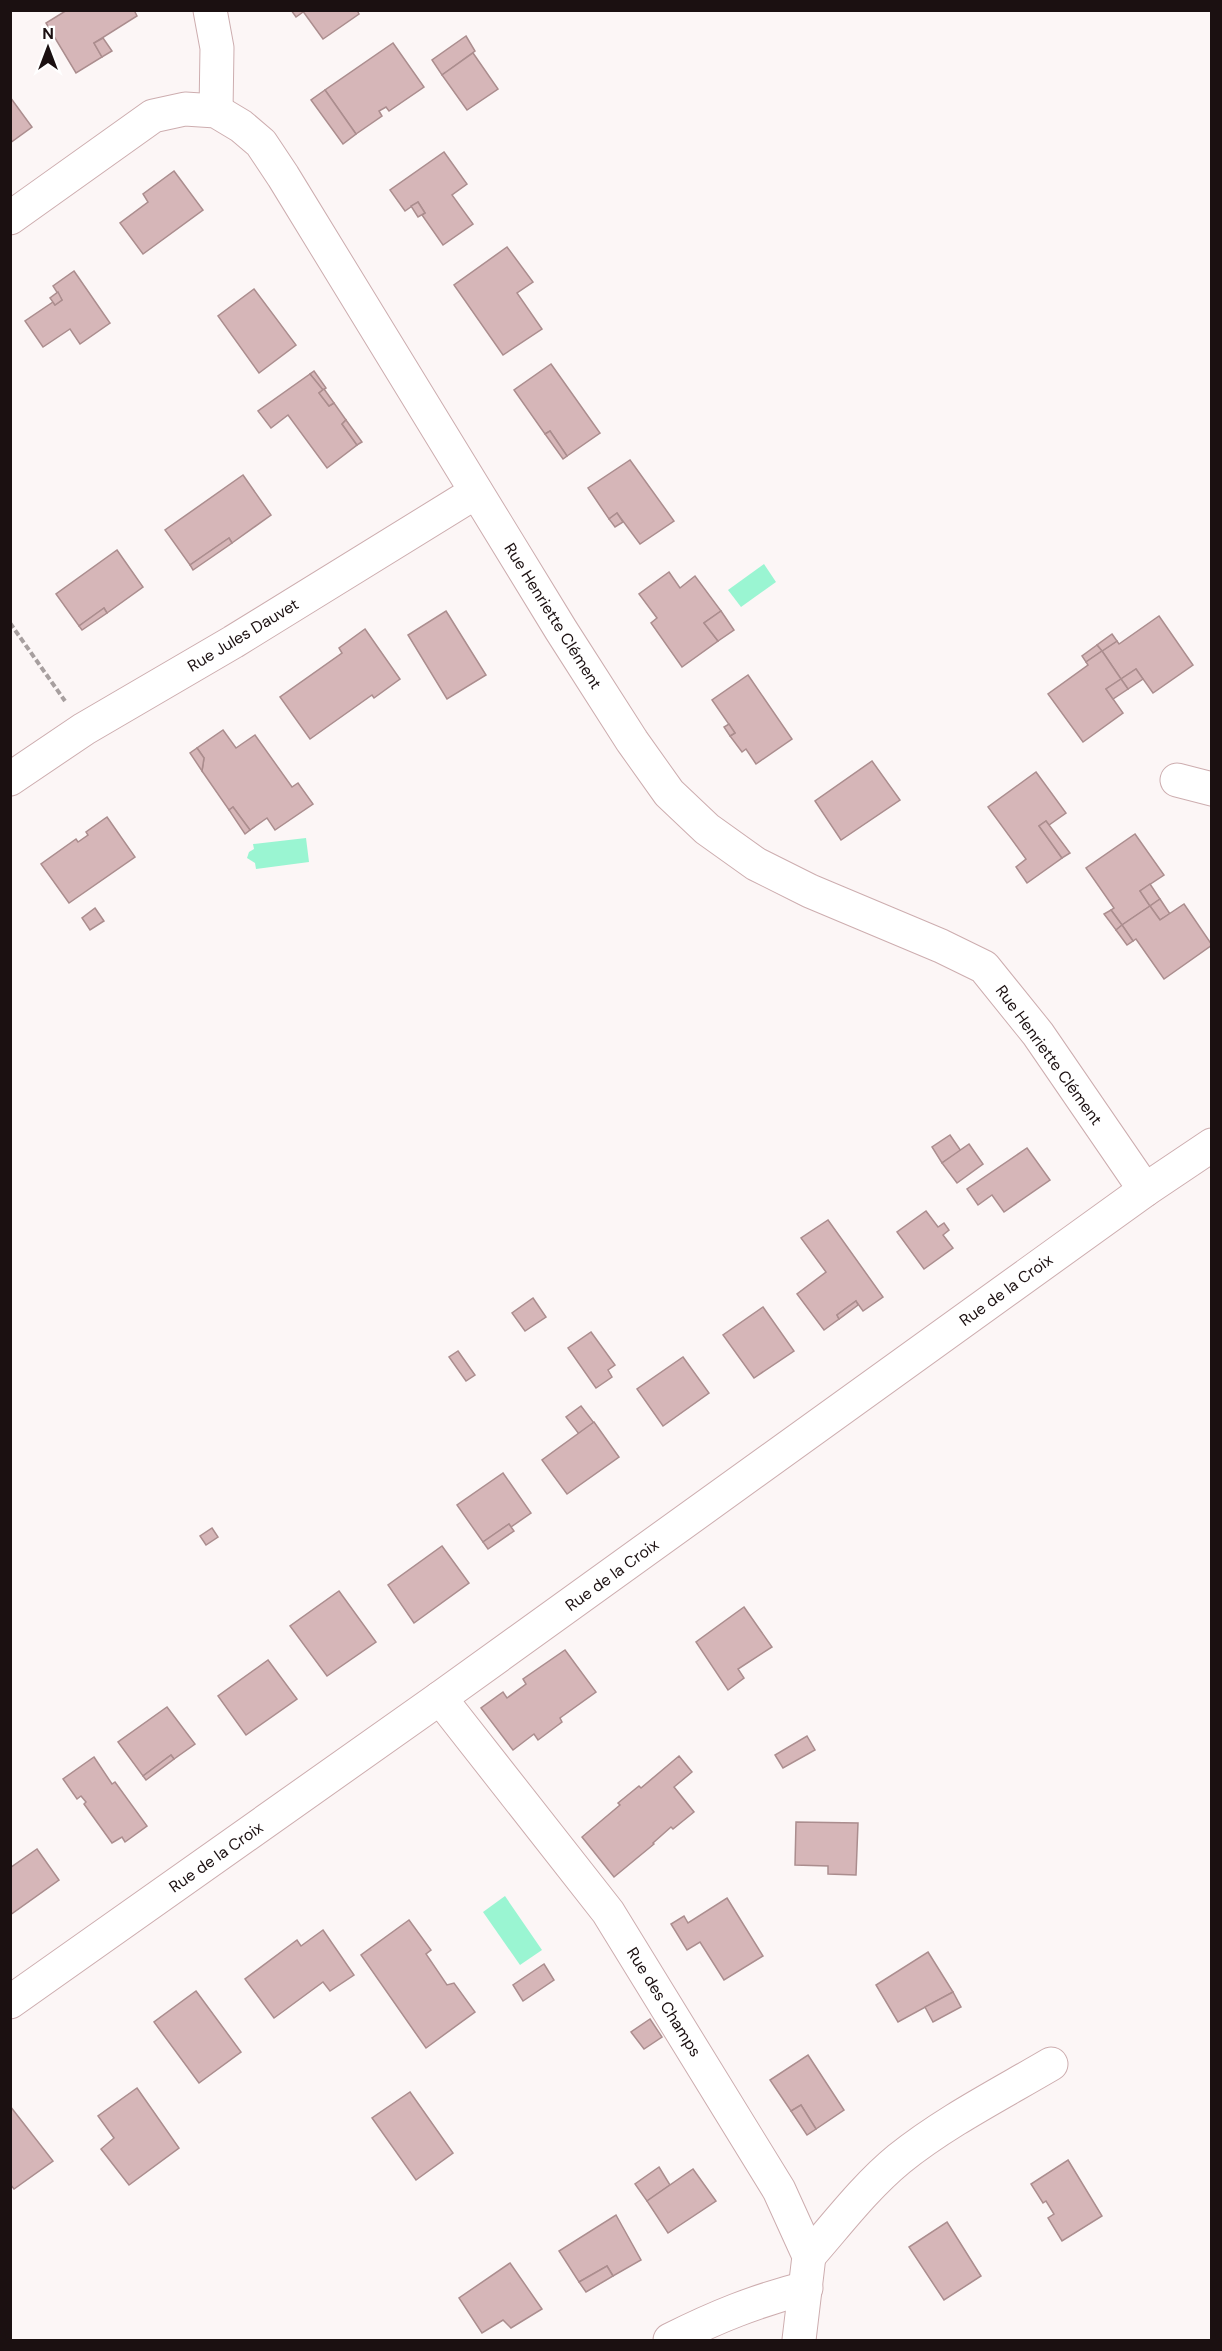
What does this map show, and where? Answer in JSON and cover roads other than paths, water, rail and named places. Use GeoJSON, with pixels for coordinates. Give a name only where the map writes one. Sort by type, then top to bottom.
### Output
{"type":"FeatureCollection","features":[{"type":"Feature","properties":{"kind":"street"},"geometry":{"type":"LineString","coordinates":[[210,10],[217,48],[216,111]]}},
{"type":"Feature","properties":{"kind":"street","name":"Rue Henriette Clément"},"geometry":{"type":"LineString","coordinates":[[10,218],[153,116],[185,109],[216,111],[241,126],[261,143],[625,731],[669,793],[707,829],[756,864],[810,891],[941,946],[984,967],[1038,1034],[1145,1190]]}},
{"type":"Feature","properties":{"kind":"street","name":"Rue Jules Dauvet"},"geometry":{"type":"LineString","coordinates":[[10,779],[84,729],[233,642],[476,492]]}},
{"type":"Feature","properties":{"kind":"street"},"geometry":{"type":"LineString","coordinates":[[1177,780],[1212,789]]}},
{"type":"Feature","properties":{"kind":"street","name":"Rue de la Croix"},"geometry":{"type":"LineString","coordinates":[[10,2002],[440,1698],[1145,1190],[1212,1145]]}},
{"type":"Feature","properties":{"kind":"street","name":"Rue des Champs"},"geometry":{"type":"LineString","coordinates":[[440,1698],[608,1912],[779,2190],[807,2272]]}},
{"type":"Feature","properties":{"kind":"street"},"geometry":{"type":"LineString","coordinates":[[670,2340],[724,2314],[762,2300],[807,2272],[865,2191],[899,2159],[930,2137],[1051,2064]]}},
{"type":"Feature","properties":{"kind":"street"},"geometry":{"type":"LineString","coordinates":[[799,2340],[807,2272]]}}]}
